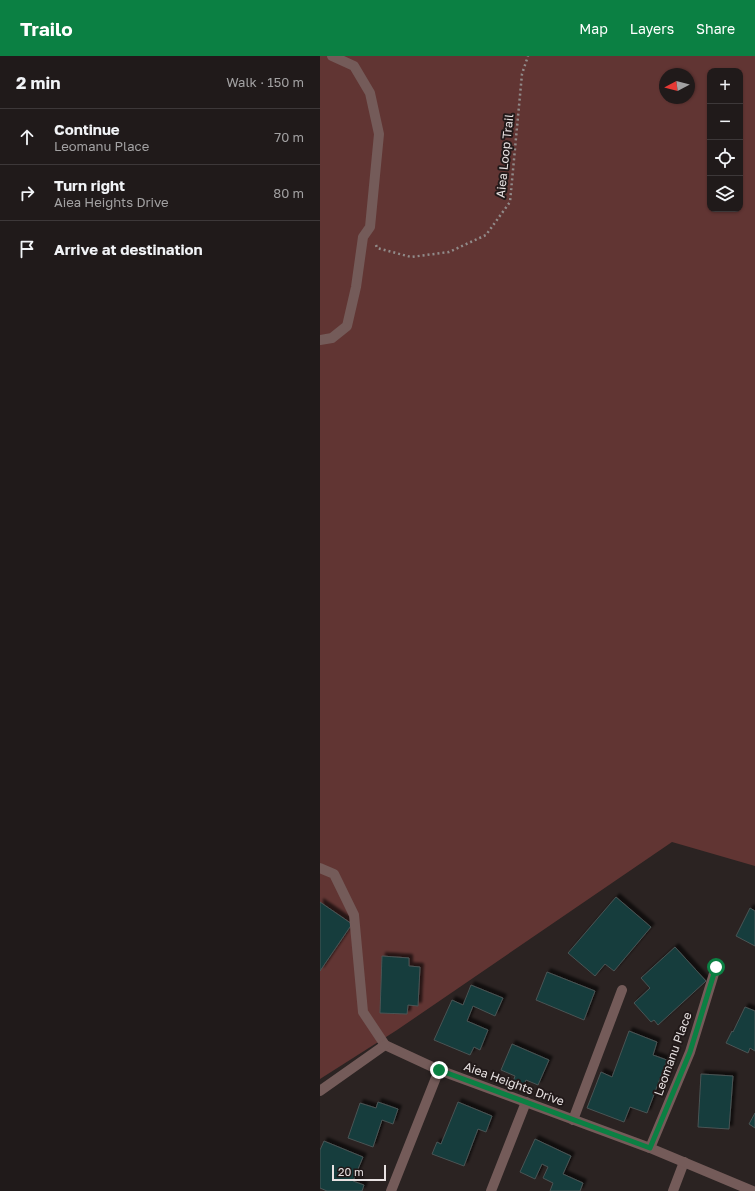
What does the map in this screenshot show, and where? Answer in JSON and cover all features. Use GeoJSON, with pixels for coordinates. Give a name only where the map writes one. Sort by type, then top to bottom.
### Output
{"type":"FeatureCollection","features":[{"type":"Feature","properties":{"kind":"street"},"geometry":{"type":"LineString","coordinates":[[320,340],[332,338],[347,326],[356,286],[362,237],[370,227],[379,134],[370,93],[354,66],[332,56]]}},
{"type":"Feature","properties":{"kind":"street","name":"Aiea Heights Drive"},"geometry":{"type":"LineString","coordinates":[[320,868],[334,874],[354,915],[363,1012],[386,1045],[439,1070],[650,1148],[753,1191]]}},
{"type":"Feature","properties":{"kind":"street","name":"Leomanu Place"},"geometry":{"type":"LineString","coordinates":[[650,1148],[690,1052],[716,967]]}},
{"type":"Feature","properties":{"kind":"street"},"geometry":{"type":"LineString","coordinates":[[573,1120],[622,990]]}},
{"type":"Feature","properties":{"kind":"street"},"geometry":{"type":"LineString","coordinates":[[320,1091],[386,1045]]}},
{"type":"Feature","properties":{"kind":"street"},"geometry":{"type":"LineString","coordinates":[[391,1191],[439,1070]]}},
{"type":"Feature","properties":{"kind":"street"},"geometry":{"type":"LineString","coordinates":[[491,1191],[526,1102]]}},
{"type":"Feature","properties":{"kind":"street"},"geometry":{"type":"LineString","coordinates":[[673,1191],[684,1162]]}},
{"type":"Feature","properties":{"kind":"path","name":"Aiea Loop Trail"},"geometry":{"type":"LineString","coordinates":[[370,227],[378,248],[411,257],[448,252],[486,235],[510,202],[522,74],[528,56]]}},
{"type":"Feature","properties":{"kind":"shaded area"},"geometry":{"type":"Polygon","coordinates":[[[320,56],[755,56],[755,866],[672,842],[397,1030],[320,1079],[320,56]]]}},
{"type":"Feature","properties":{"kind":"building"},"geometry":{"type":"Polygon","coordinates":[[[616,897],[651,927],[614,971],[605,964],[595,976],[568,953],[616,897]]]}},
{"type":"Feature","properties":{"kind":"building"},"geometry":{"type":"Polygon","coordinates":[[[320,902],[352,924],[320,971],[320,902]]]}},
{"type":"Feature","properties":{"kind":"building"},"geometry":{"type":"Polygon","coordinates":[[[750,908],[755,911],[755,946],[736,936],[750,908]]]}},
{"type":"Feature","properties":{"kind":"building"},"geometry":{"type":"Polygon","coordinates":[[[675,947],[706,981],[658,1025],[654,1020],[651,1022],[634,1003],[650,988],[641,978],[675,947]]]}},
{"type":"Feature","properties":{"kind":"building"},"geometry":{"type":"Polygon","coordinates":[[[382,956],[409,958],[409,966],[420,967],[418,1006],[408,1005],[407,1014],[380,1013],[382,956]]]}},
{"type":"Feature","properties":{"kind":"building"},"geometry":{"type":"Polygon","coordinates":[[[547,972],[595,991],[584,1020],[536,1000],[547,972]]]}},
{"type":"Feature","properties":{"kind":"building"},"geometry":{"type":"Polygon","coordinates":[[[471,985],[503,998],[495,1016],[473,1006],[467,1021],[488,1030],[480,1050],[474,1047],[470,1055],[434,1040],[452,1000],[463,1005],[471,985]]]}},
{"type":"Feature","properties":{"kind":"building"},"geometry":{"type":"Polygon","coordinates":[[[745,1007],[755,1011],[755,1051],[750,1048],[748,1053],[726,1043],[745,1007]]]}},
{"type":"Feature","properties":{"kind":"building"},"geometry":{"type":"Polygon","coordinates":[[[629,1031],[657,1042],[653,1055],[667,1060],[647,1113],[630,1107],[624,1122],[587,1108],[601,1072],[612,1077],[629,1031]]]}},
{"type":"Feature","properties":{"kind":"building"},"geometry":{"type":"Polygon","coordinates":[[[512,1044],[549,1060],[538,1085],[526,1080],[523,1087],[513,1082],[515,1076],[501,1070],[512,1044]]]}},
{"type":"Feature","properties":{"kind":"building"},"geometry":{"type":"Polygon","coordinates":[[[701,1074],[733,1076],[729,1129],[698,1127],[701,1074]]]}},
{"type":"Feature","properties":{"kind":"building"},"geometry":{"type":"Polygon","coordinates":[[[378,1102],[398,1109],[393,1124],[382,1120],[373,1147],[348,1138],[360,1103],[376,1108],[378,1102]]]}},
{"type":"Feature","properties":{"kind":"building"},"geometry":{"type":"Polygon","coordinates":[[[458,1102],[492,1116],[486,1132],[478,1129],[464,1166],[432,1154],[437,1142],[441,1144],[458,1102]]]}},
{"type":"Feature","properties":{"kind":"building"},"geometry":{"type":"Polygon","coordinates":[[[755,1113],[755,1128],[749,1124],[755,1113]]]}},
{"type":"Feature","properties":{"kind":"building"},"geometry":{"type":"Polygon","coordinates":[[[535,1139],[571,1156],[563,1174],[583,1183],[580,1191],[550,1191],[553,1183],[543,1178],[548,1167],[542,1164],[535,1179],[520,1172],[535,1139]]]}},
{"type":"Feature","properties":{"kind":"building"},"geometry":{"type":"Polygon","coordinates":[[[324,1141],[363,1157],[353,1181],[364,1185],[362,1191],[327,1191],[320,1188],[320,1150],[324,1141]]]}},
{"type":"Feature","properties":{"kind":"route"},"geometry":{"type":"LineString","coordinates":[[439,1070],[650,1148],[690,1052],[716,967]]}}]}
